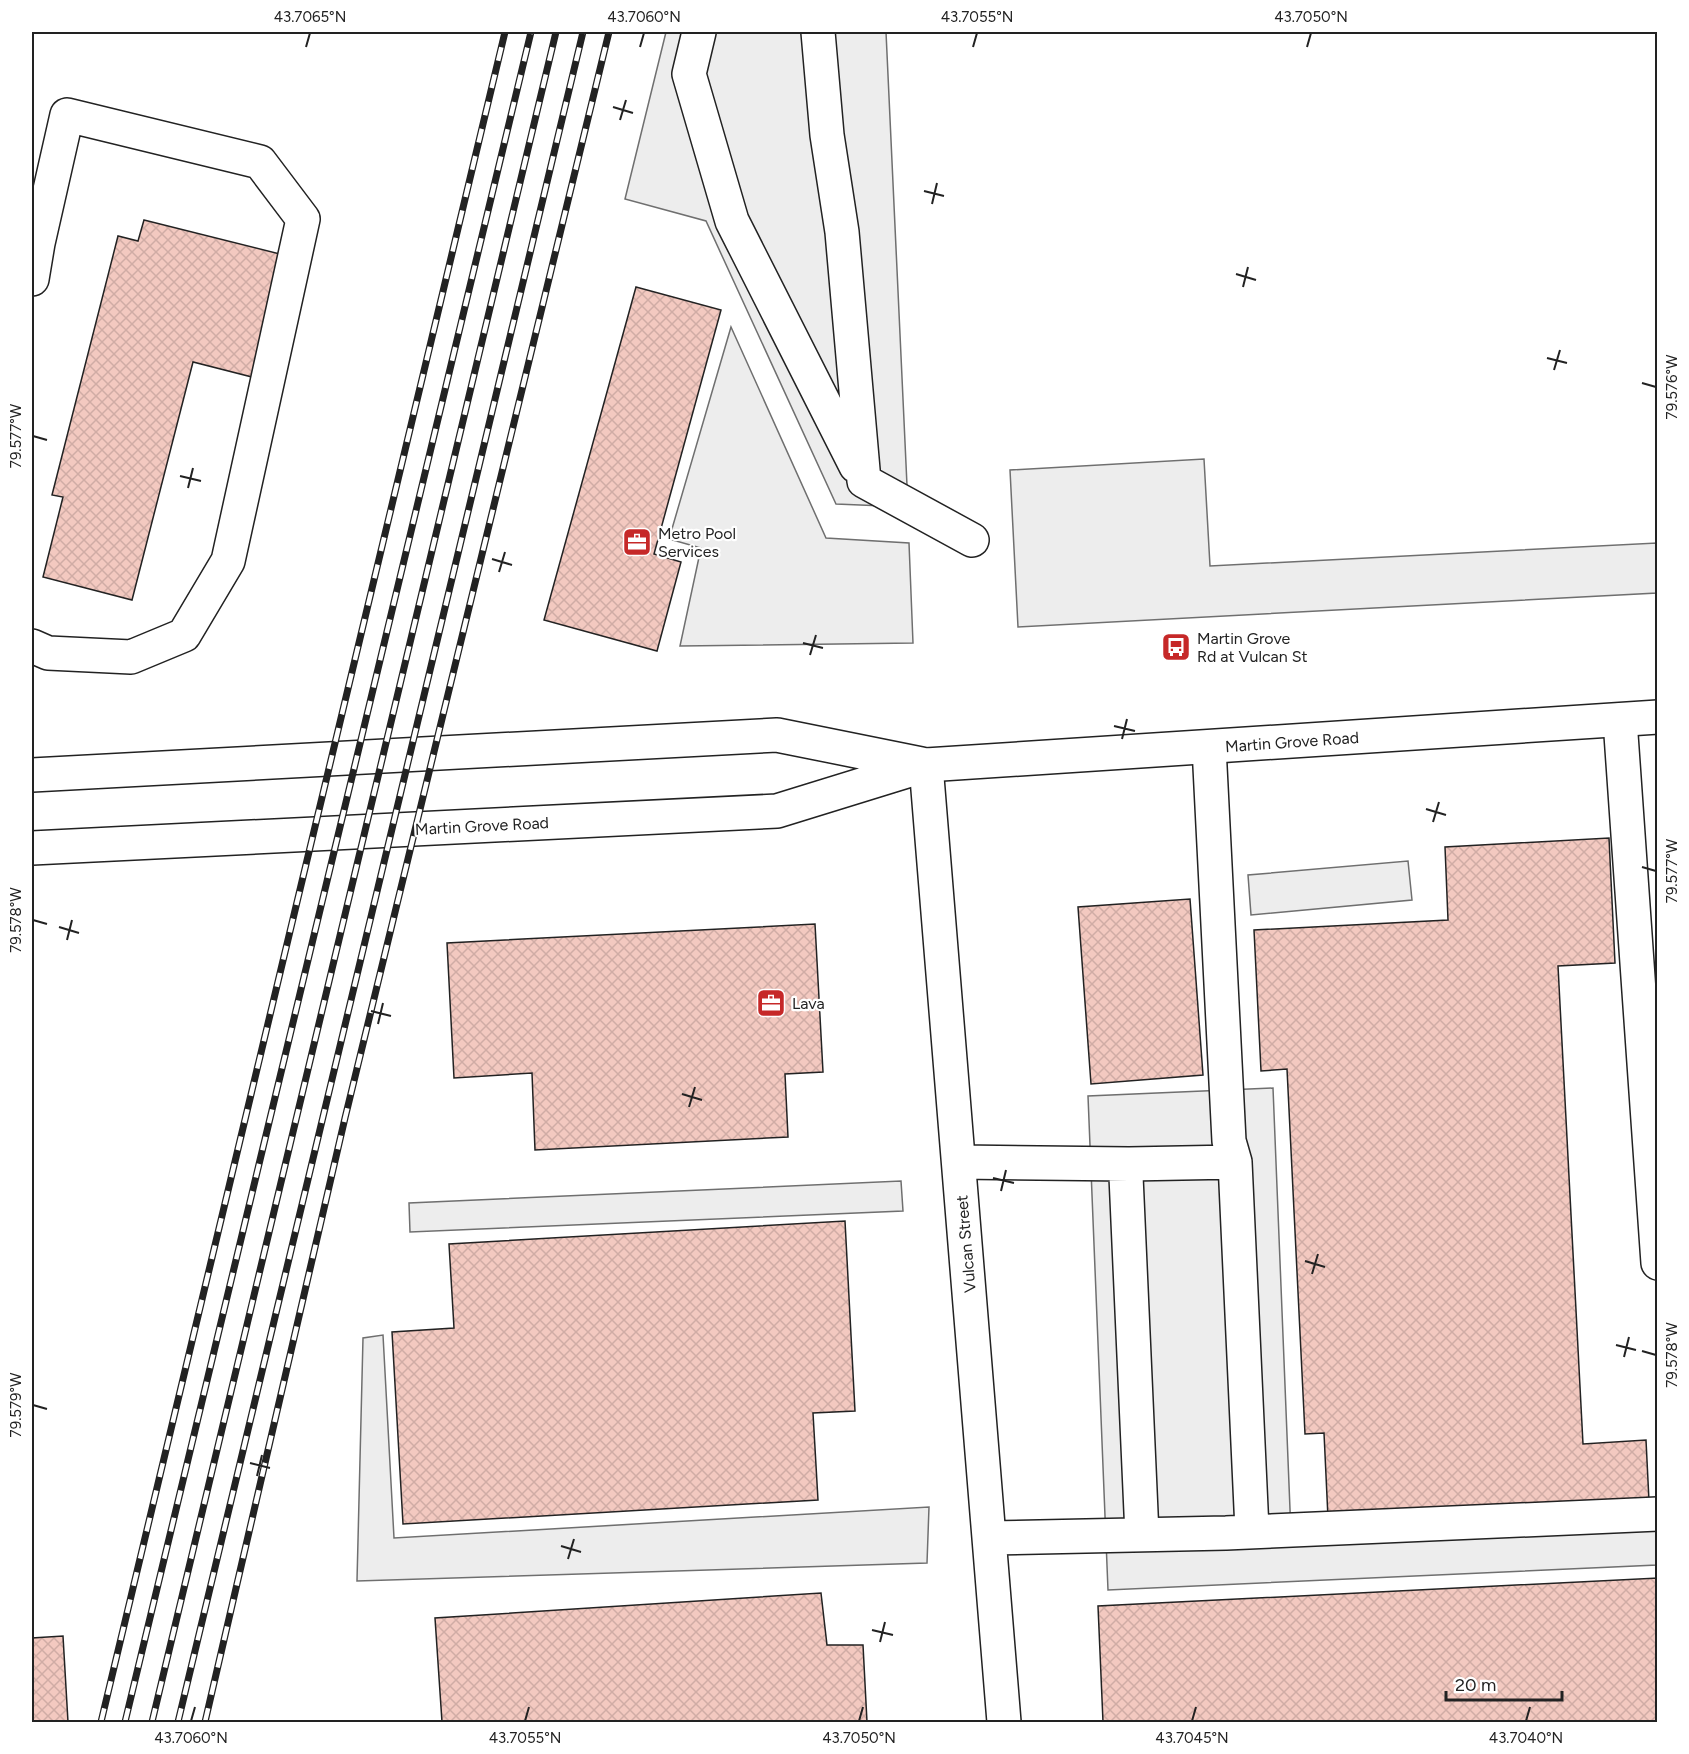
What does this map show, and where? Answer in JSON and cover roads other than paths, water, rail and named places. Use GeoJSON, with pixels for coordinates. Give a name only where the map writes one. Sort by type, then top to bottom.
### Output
{"type":"FeatureCollection","features":[{"type":"Feature","properties":{"kind":"main road"},"geometry":{"type":"LineString","coordinates":[[699,32],[689,74],[732,221],[864,481],[972,540]]}},
{"type":"Feature","properties":{"kind":"main road"},"geometry":{"type":"LineString","coordinates":[[818,32],[826,135],[842,232],[864,481]]}},
{"type":"Feature","properties":{"kind":"main road"},"geometry":{"type":"LineString","coordinates":[[32,279],[35,243],[68,115],[260,162],[303,219],[228,561],[184,635],[130,657],[48,653],[32,646]]}},
{"type":"Feature","properties":{"kind":"main road","name":"Martin Grove Road"},"geometry":{"type":"LineString","coordinates":[[32,848],[777,811],[926,765],[1658,717]]}},
{"type":"Feature","properties":{"kind":"main road"},"geometry":{"type":"LineString","coordinates":[[1620,720],[1658,1263]]}},
{"type":"Feature","properties":{"kind":"main road","name":"Martin Grove Road"},"geometry":{"type":"LineString","coordinates":[[32,775],[777,735],[926,765]]}},
{"type":"Feature","properties":{"kind":"main road"},"geometry":{"type":"LineString","coordinates":[[1209,747],[1229,1141],[1235,1162],[1252,1530]]}},
{"type":"Feature","properties":{"kind":"main road","name":"Vulcan Street"},"geometry":{"type":"LineString","coordinates":[[926,765],[1004,1722]]}},
{"type":"Feature","properties":{"kind":"main road"},"geometry":{"type":"LineString","coordinates":[[959,1162],[1129,1164],[1235,1162]]}},
{"type":"Feature","properties":{"kind":"main road"},"geometry":{"type":"LineString","coordinates":[[1129,1164],[1126,1176],[1142,1535]]}},
{"type":"Feature","properties":{"kind":"main road"},"geometry":{"type":"LineString","coordinates":[[989,1538],[1142,1535],[1658,1514]]}},
{"type":"Feature","properties":{"kind":"railway"},"geometry":{"type":"LineString","coordinates":[[101,1722],[505,32]]}},
{"type":"Feature","properties":{"kind":"railway"},"geometry":{"type":"LineString","coordinates":[[125,1722],[531,32]]}},
{"type":"Feature","properties":{"kind":"railway"},"geometry":{"type":"LineString","coordinates":[[152,1722],[556,32]]}},
{"type":"Feature","properties":{"kind":"railway"},"geometry":{"type":"LineString","coordinates":[[178,1722],[583,32]]}},
{"type":"Feature","properties":{"kind":"railway"},"geometry":{"type":"LineString","coordinates":[[205,1722],[345,1118],[609,32]]}},
{"type":"Feature","properties":{"kind":"place","name":"Metro Pool Services"},"geometry":{"type":"Point","coordinates":[637,542]}},
{"type":"Feature","properties":{"kind":"place","name":"Martin Grove Rd at Vulcan St"},"geometry":{"type":"Point","coordinates":[1176,647]}},
{"type":"Feature","properties":{"kind":"place","name":"Lava"},"geometry":{"type":"Point","coordinates":[771,1003]}}]}
